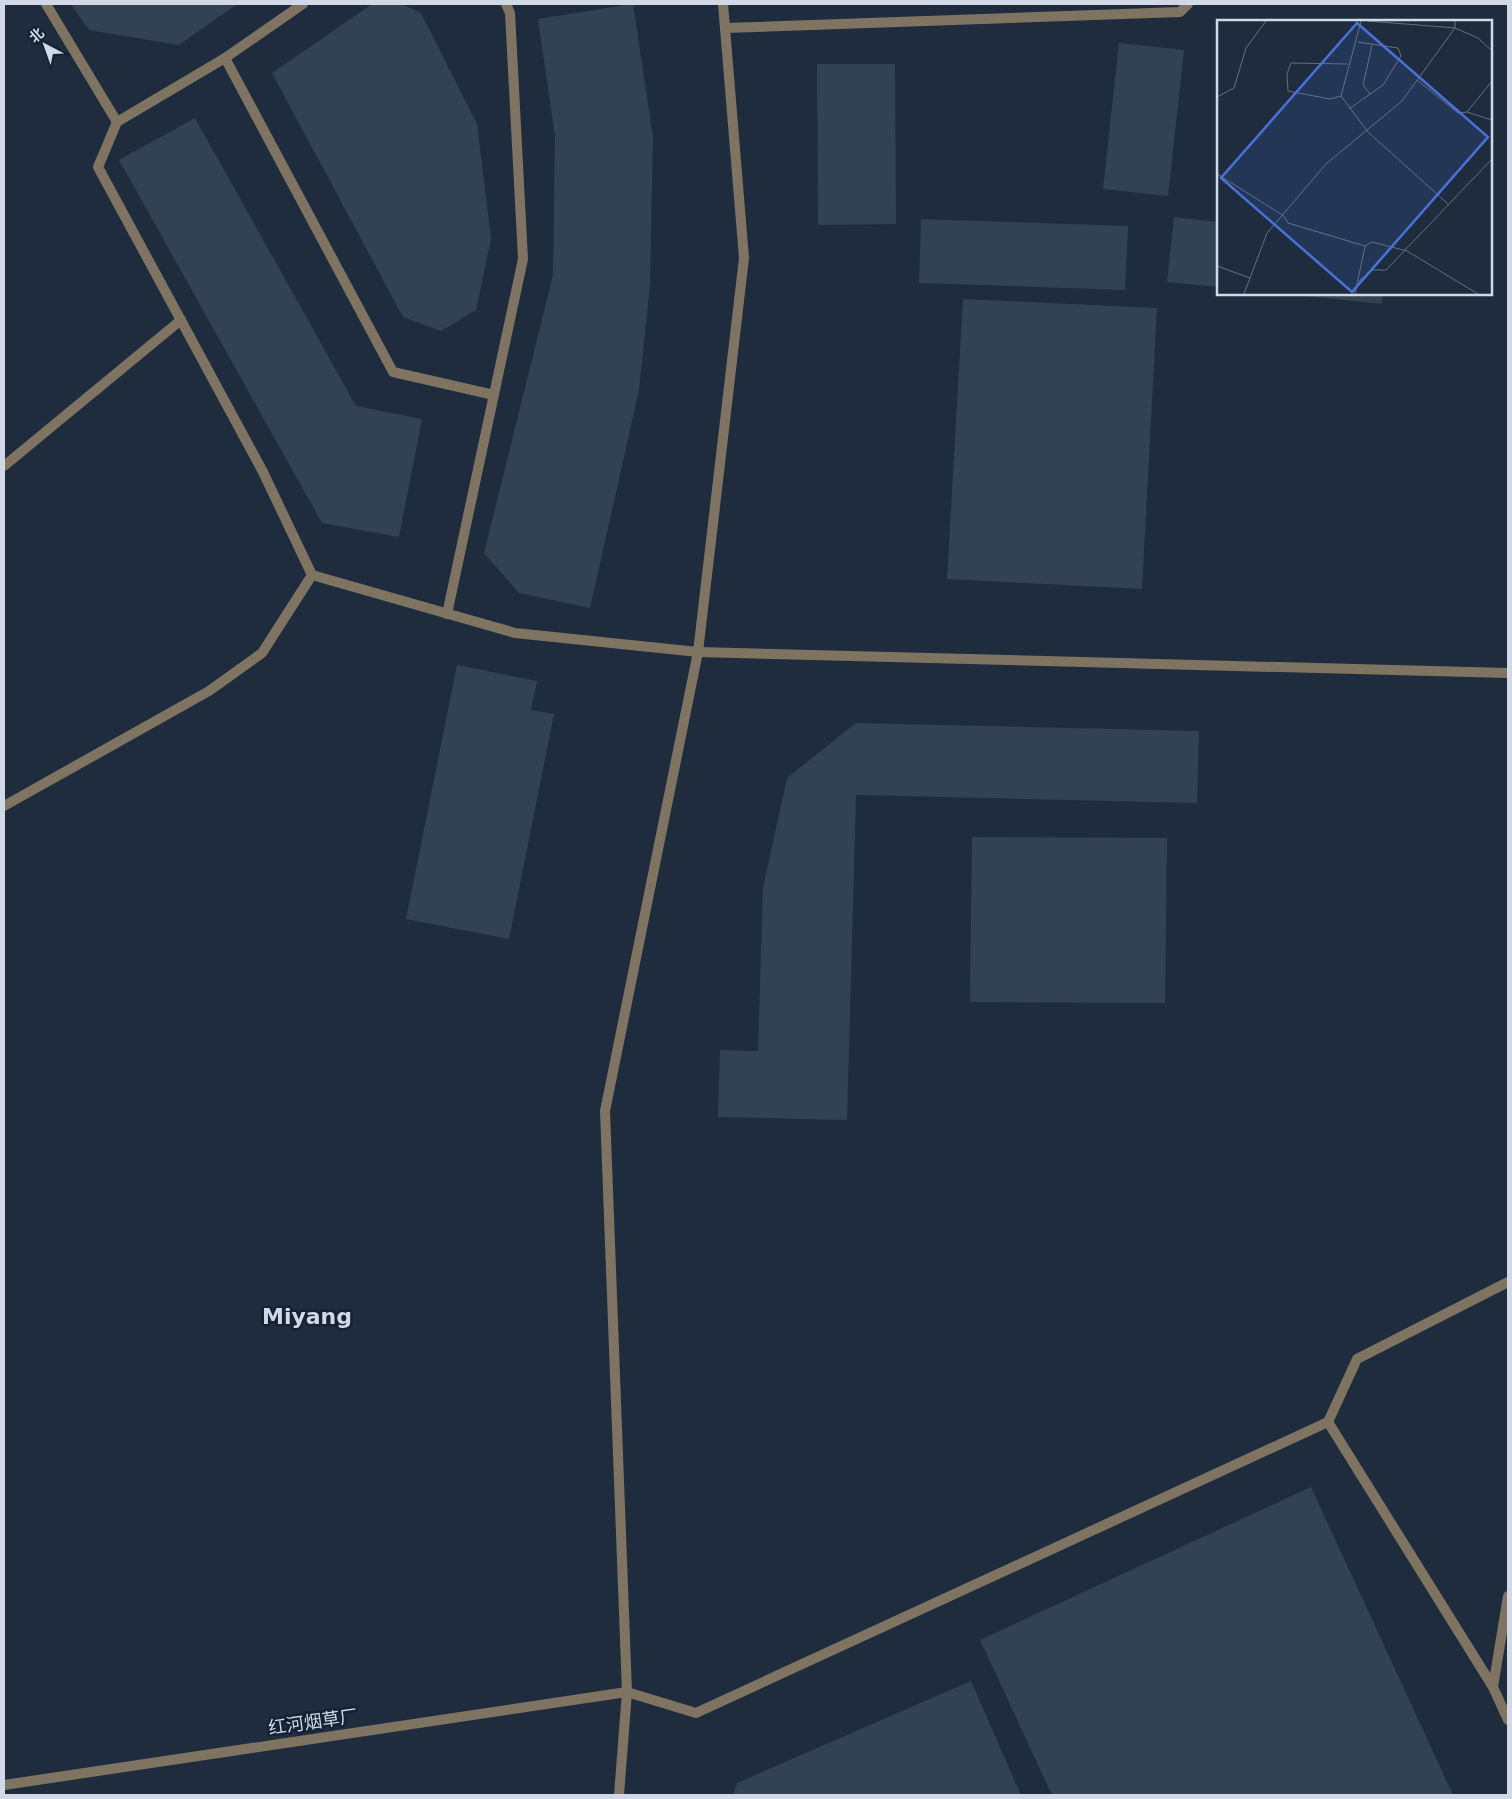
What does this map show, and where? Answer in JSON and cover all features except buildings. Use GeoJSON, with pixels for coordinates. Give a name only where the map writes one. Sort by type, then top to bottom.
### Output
{"type":"FeatureCollection","features":[{"type":"Feature","properties":{"kind":"street"},"geometry":{"type":"LineString","coordinates":[[46,4],[118,122]]}},
{"type":"Feature","properties":{"kind":"street"},"geometry":{"type":"LineString","coordinates":[[303,4],[225,58],[118,122],[98,167],[263,472],[312,575],[515,633],[698,652],[1508,673]]}},
{"type":"Feature","properties":{"kind":"street"},"geometry":{"type":"LineString","coordinates":[[447,614],[523,259],[510,13],[506,4]]}},
{"type":"Feature","properties":{"kind":"street"},"geometry":{"type":"LineString","coordinates":[[619,1795],[627,1692],[605,1111],[698,652],[744,258],[723,4]]}},
{"type":"Feature","properties":{"kind":"street"},"geometry":{"type":"LineString","coordinates":[[725,28],[1180,12],[1188,4]]}},
{"type":"Feature","properties":{"kind":"street"},"geometry":{"type":"LineString","coordinates":[[225,58],[393,372],[494,395]]}},
{"type":"Feature","properties":{"kind":"street"},"geometry":{"type":"LineString","coordinates":[[4,466],[180,320]]}},
{"type":"Feature","properties":{"kind":"street"},"geometry":{"type":"LineString","coordinates":[[4,806],[209,691],[262,653],[312,575]]}},
{"type":"Feature","properties":{"kind":"street"},"geometry":{"type":"LineString","coordinates":[[627,1692],[696,1713],[1328,1422],[1357,1359],[1508,1282]]}},
{"type":"Feature","properties":{"kind":"street"},"geometry":{"type":"LineString","coordinates":[[1328,1422],[1494,1687],[1508,1720]]}},
{"type":"Feature","properties":{"kind":"street"},"geometry":{"type":"LineString","coordinates":[[1494,1687],[1508,1596]]}},
{"type":"Feature","properties":{"kind":"street","name":"红河烟草厂"},"geometry":{"type":"LineString","coordinates":[[4,1785],[627,1692]]}},
{"type":"Feature","properties":{"kind":"district","name":"Miyang"},"geometry":{"type":"Point","coordinates":[307,1316]}}]}
